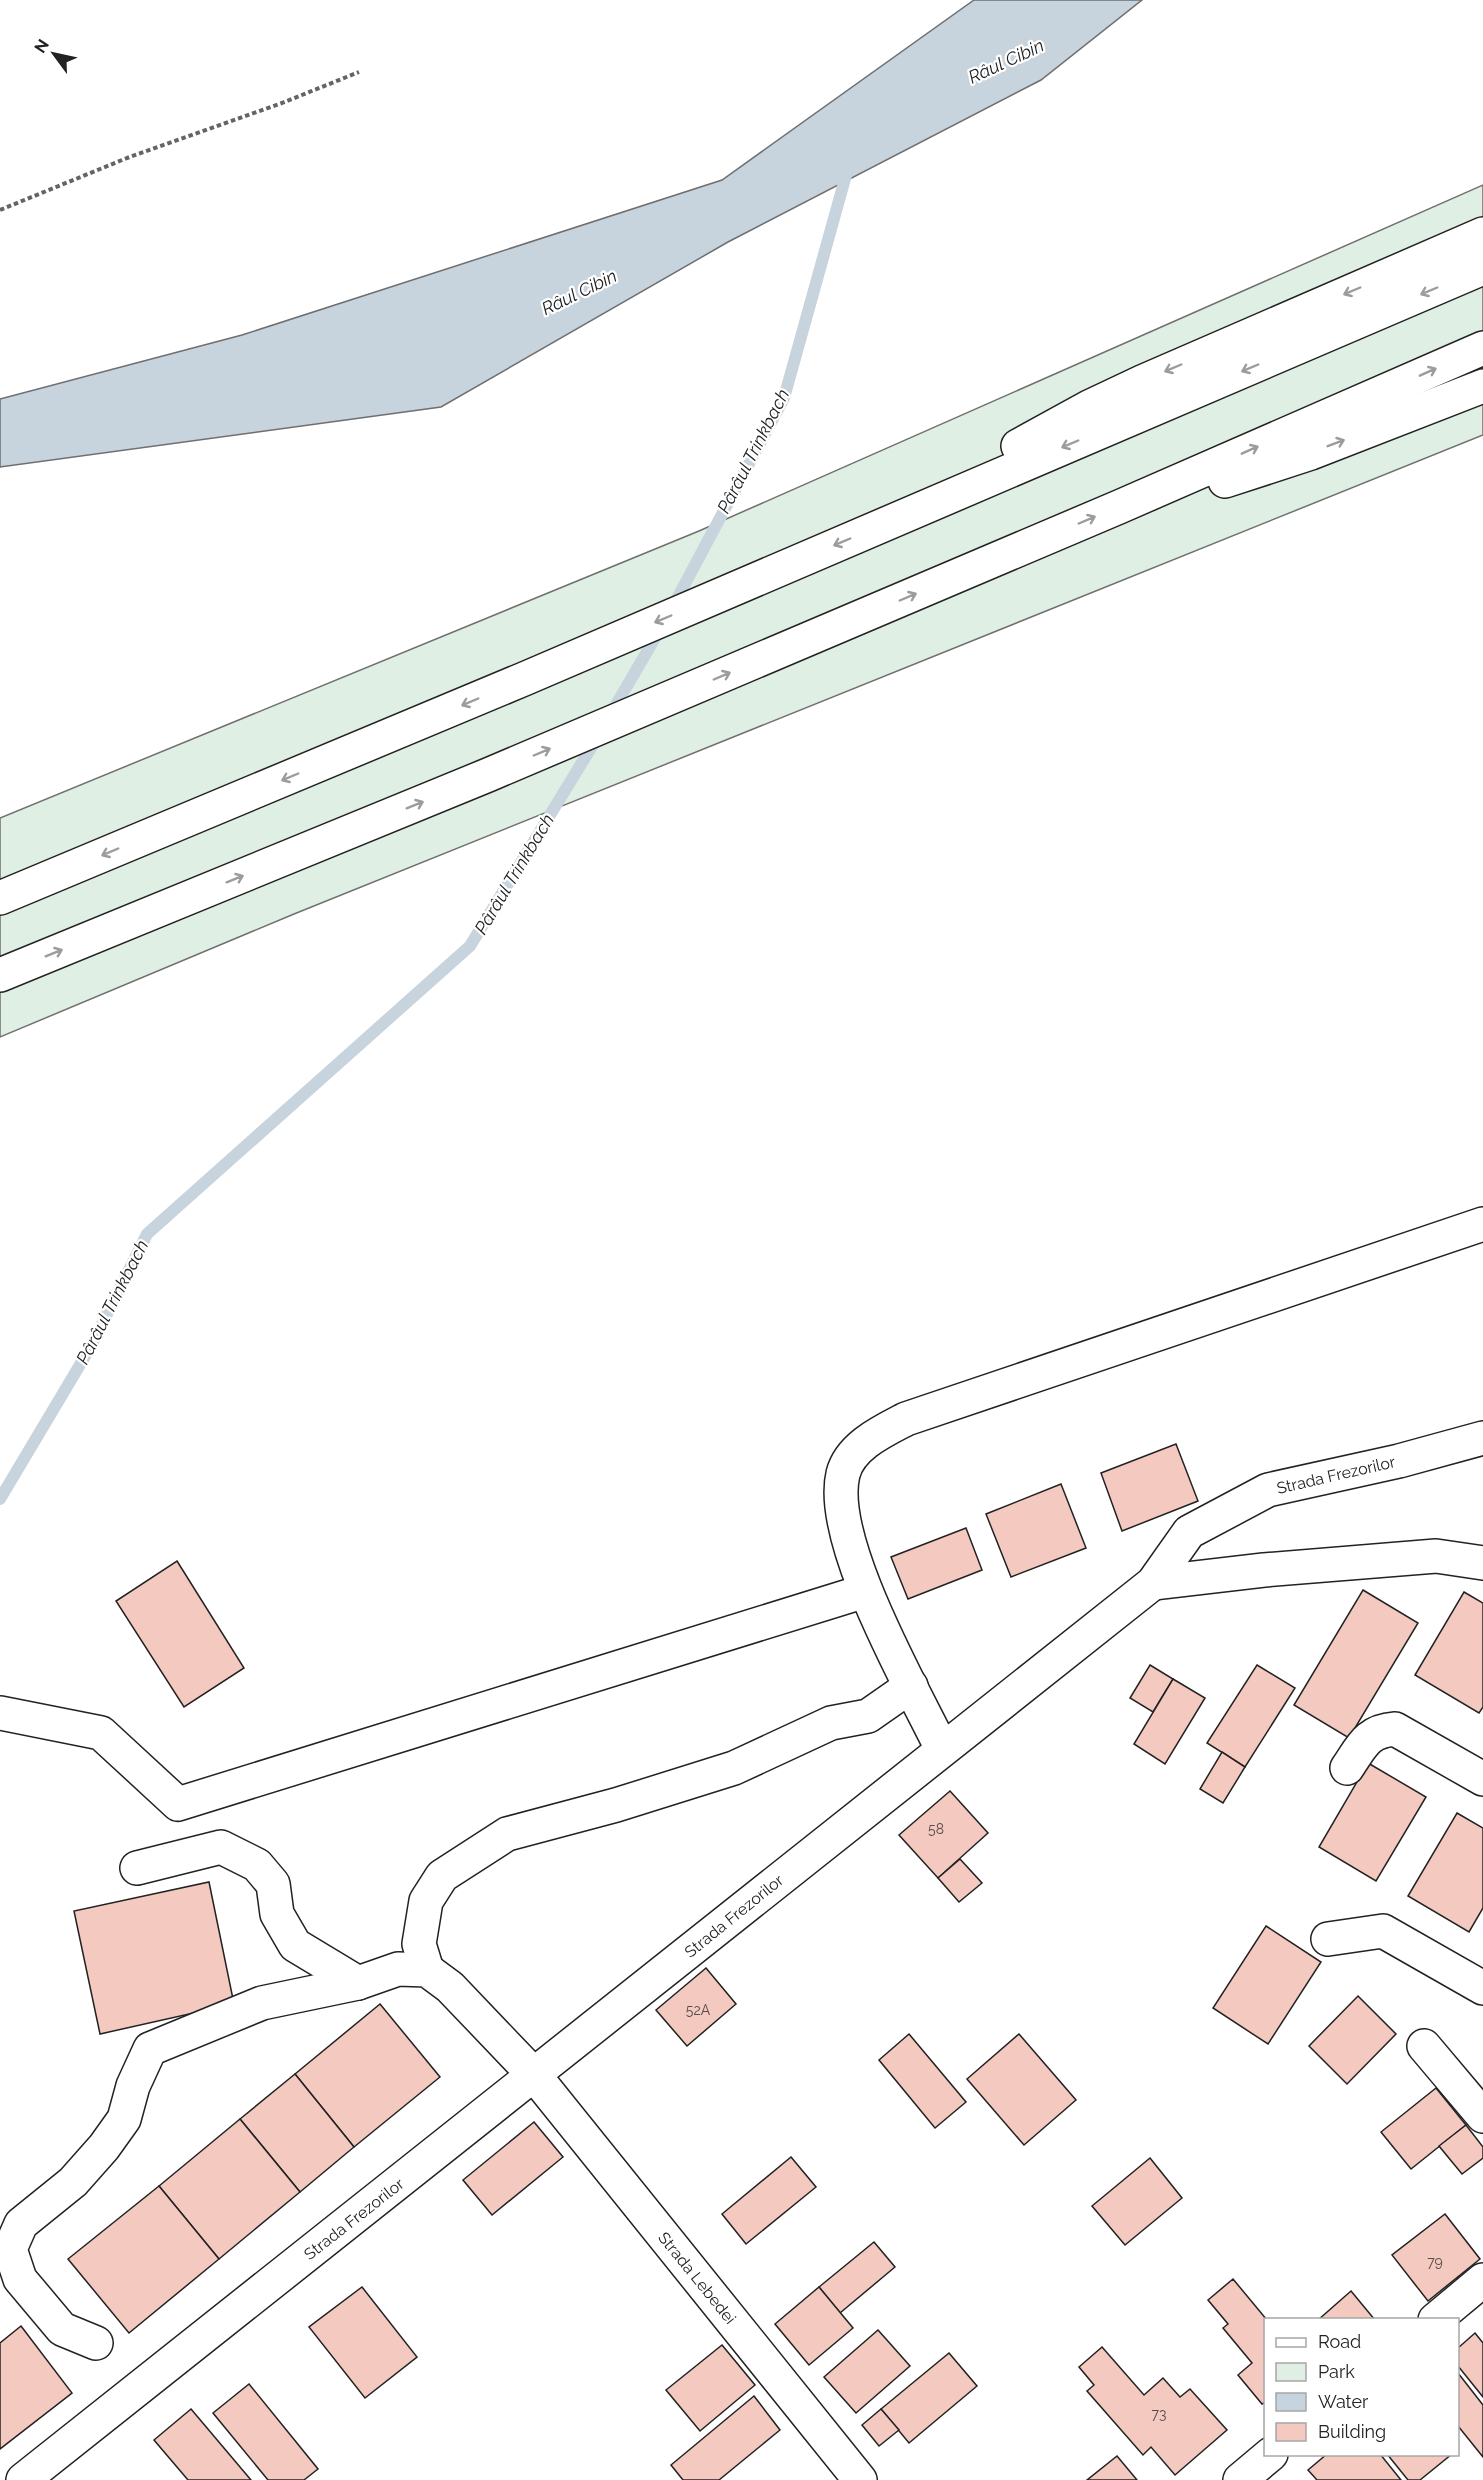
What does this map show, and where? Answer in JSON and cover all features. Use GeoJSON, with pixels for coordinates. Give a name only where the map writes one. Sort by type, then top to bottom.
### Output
{"type":"FeatureCollection","features":[{"type":"Feature","properties":{"kind":"main road"},"geometry":{"type":"LineString","coordinates":[[928,504],[1028,440],[1089,407],[1483,234]]}},
{"type":"Feature","properties":{"kind":"main road"},"geometry":{"type":"LineString","coordinates":[[0,898],[524,679],[1483,268]]}},
{"type":"Feature","properties":{"kind":"main road"},"geometry":{"type":"LineString","coordinates":[[0,975],[489,775],[1119,507],[1483,348]]}},
{"type":"Feature","properties":{"kind":"main road"},"geometry":{"type":"LineString","coordinates":[[1119,507],[1157,501],[1266,468],[1483,386]]}},
{"type":"Feature","properties":{"kind":"main road"},"geometry":{"type":"LineString","coordinates":[[942,1749],[865,1591],[840,1505],[843,1472],[865,1440],[906,1419],[1483,1224]]}},
{"type":"Feature","properties":{"kind":"main road","name":"Strada Frezorilor"},"geometry":{"type":"LineString","coordinates":[[23,2480],[535,2076],[942,1749],[1153,1583],[1189,1532],[1268,1490],[1399,1461],[1483,1438]]}},
{"type":"Feature","properties":{"kind":"main road"},"geometry":{"type":"LineString","coordinates":[[1153,1583],[1264,1570],[1436,1556],[1483,1563]]}},
{"type":"Feature","properties":{"kind":"main road"},"geometry":{"type":"LineString","coordinates":[[0,1713],[101,1733],[178,1804],[865,1591]]}},
{"type":"Feature","properties":{"kind":"main road"},"geometry":{"type":"LineString","coordinates":[[96,2343],[62,2329],[20,2279],[10,2248],[21,2224],[73,2182],[104,2147],[123,2119],[133,2086],[150,2049],[262,2003],[358,1983],[398,1969],[427,1970],[419,1944],[426,1901],[442,1876],[507,1834],[616,1805],[734,1768],[831,1723],[868,1716],[911,1686]]}},
{"type":"Feature","properties":{"kind":"main road"},"geometry":{"type":"LineString","coordinates":[[1347,1767],[1365,1740],[1379,1730],[1395,1729],[1483,1779]]}},
{"type":"Feature","properties":{"kind":"main road"},"geometry":{"type":"LineString","coordinates":[[137,1868],[221,1847],[257,1865],[273,1884],[278,1914],[295,1945],[358,1983]]}},
{"type":"Feature","properties":{"kind":"main road"},"geometry":{"type":"LineString","coordinates":[[1328,1939],[1383,1931],[1483,1988]]}},
{"type":"Feature","properties":{"kind":"main road","name":"Strada Lebedei"},"geometry":{"type":"LineString","coordinates":[[427,1970],[450,1987],[535,2076],[860,2480]]}},
{"type":"Feature","properties":{"kind":"main road"},"geometry":{"type":"LineString","coordinates":[[1424,2046],[1483,2115]]}},
{"type":"Feature","properties":{"kind":"main road"},"geometry":{"type":"LineString","coordinates":[[1436,2318],[1483,2280]]}},
{"type":"Feature","properties":{"kind":"main road"},"geometry":{"type":"LineString","coordinates":[[1240,2480],[1273,2465]]}},
{"type":"Feature","properties":{"kind":"path"},"geometry":{"type":"LineString","coordinates":[[0,210],[127,158],[282,103],[359,72]]}},
{"type":"Feature","properties":{"kind":"green space"},"geometry":{"type":"Polygon","coordinates":[[[1483,185],[1483,435],[294,914],[0,1037],[0,818],[699,531],[1483,185]]]}},
{"type":"Feature","properties":{"kind":"water","name":"Râul Cibin"},"geometry":{"type":"Polygon","coordinates":[[[974,0],[1142,0],[1041,80],[728,242],[441,407],[0,467],[0,399],[242,335],[722,180],[974,0]]]}},
{"type":"Feature","properties":{"kind":"building"},"geometry":{"type":"Polygon","coordinates":[[[1176,1444],[1198,1501],[1122,1531],[1101,1473],[1176,1444]]]}},
{"type":"Feature","properties":{"kind":"building"},"geometry":{"type":"Polygon","coordinates":[[[1061,1484],[1086,1548],[1011,1577],[986,1514],[1061,1484]]]}},
{"type":"Feature","properties":{"kind":"building"},"geometry":{"type":"Polygon","coordinates":[[[966,1528],[982,1570],[908,1599],[891,1557],[966,1528]]]}},
{"type":"Feature","properties":{"kind":"building"},"geometry":{"type":"Polygon","coordinates":[[[177,1561],[244,1668],[184,1707],[116,1601],[177,1561]]]}},
{"type":"Feature","properties":{"kind":"building"},"geometry":{"type":"Polygon","coordinates":[[[1363,1590],[1418,1623],[1349,1738],[1294,1705],[1363,1590]]]}},
{"type":"Feature","properties":{"kind":"building"},"geometry":{"type":"Polygon","coordinates":[[[1464,1592],[1483,1603],[1483,1707],[1479,1713],[1415,1675],[1464,1592]]]}},
{"type":"Feature","properties":{"kind":"building"},"geometry":{"type":"Polygon","coordinates":[[[1150,1665],[1173,1679],[1153,1712],[1130,1698],[1150,1665]]]}},
{"type":"Feature","properties":{"kind":"building"},"geometry":{"type":"Polygon","coordinates":[[[1257,1665],[1295,1688],[1245,1767],[1207,1743],[1257,1665]]]}},
{"type":"Feature","properties":{"kind":"building"},"geometry":{"type":"Polygon","coordinates":[[[1173,1679],[1205,1698],[1165,1764],[1134,1744],[1173,1679]]]}},
{"type":"Feature","properties":{"kind":"building"},"geometry":{"type":"Polygon","coordinates":[[[1222,1752],[1245,1767],[1223,1803],[1200,1789],[1222,1752]]]}},
{"type":"Feature","properties":{"kind":"building"},"geometry":{"type":"Polygon","coordinates":[[[1368,1763],[1426,1797],[1376,1881],[1319,1847],[1368,1763]]]}},
{"type":"Feature","properties":{"kind":"building"},"geometry":{"type":"Polygon","coordinates":[[[950,1791],[988,1833],[938,1878],[899,1835],[950,1791]]]}},
{"type":"Feature","properties":{"kind":"building"},"geometry":{"type":"Polygon","coordinates":[[[1457,1813],[1483,1828],[1483,1908],[1469,1932],[1408,1896],[1457,1813]]]}},
{"type":"Feature","properties":{"kind":"building"},"geometry":{"type":"Polygon","coordinates":[[[960,1859],[982,1883],[959,1902],[938,1878],[960,1859]]]}},
{"type":"Feature","properties":{"kind":"building"},"geometry":{"type":"Polygon","coordinates":[[[209,1882],[234,2004],[100,2034],[74,1911],[209,1882]]]}},
{"type":"Feature","properties":{"kind":"building"},"geometry":{"type":"Polygon","coordinates":[[[1266,1926],[1321,1962],[1268,2044],[1213,2008],[1266,1926]]]}},
{"type":"Feature","properties":{"kind":"building"},"geometry":{"type":"Polygon","coordinates":[[[706,1968],[736,2004],[687,2046],[656,2010],[706,1968]]]}},
{"type":"Feature","properties":{"kind":"building"},"geometry":{"type":"Polygon","coordinates":[[[1358,1996],[1396,2034],[1347,2084],[1309,2046],[1358,1996]]]}},
{"type":"Feature","properties":{"kind":"building"},"geometry":{"type":"Polygon","coordinates":[[[380,2004],[440,2077],[354,2147],[295,2074],[380,2004]]]}},
{"type":"Feature","properties":{"kind":"building"},"geometry":{"type":"Polygon","coordinates":[[[909,2034],[966,2102],[935,2128],[879,2060],[909,2034]]]}},
{"type":"Feature","properties":{"kind":"building"},"geometry":{"type":"Polygon","coordinates":[[[1019,2034],[1076,2100],[1024,2145],[967,2079],[1019,2034]]]}},
{"type":"Feature","properties":{"kind":"building"},"geometry":{"type":"Polygon","coordinates":[[[295,2074],[354,2147],[300,2192],[240,2119],[295,2074]]]}},
{"type":"Feature","properties":{"kind":"building"},"geometry":{"type":"Polygon","coordinates":[[[1436,2088],[1466,2125],[1411,2169],[1381,2132],[1436,2088]]]}},
{"type":"Feature","properties":{"kind":"building"},"geometry":{"type":"Polygon","coordinates":[[[240,2119],[300,2192],[219,2259],[159,2186],[240,2119]]]}},
{"type":"Feature","properties":{"kind":"building"},"geometry":{"type":"Polygon","coordinates":[[[534,2122],[563,2157],[492,2215],[463,2180],[534,2122]]]}},
{"type":"Feature","properties":{"kind":"building"},"geometry":{"type":"Polygon","coordinates":[[[1466,2125],[1483,2147],[1483,2158],[1462,2174],[1439,2146],[1466,2125]]]}},
{"type":"Feature","properties":{"kind":"building"},"geometry":{"type":"Polygon","coordinates":[[[791,2157],[816,2187],[746,2244],[722,2214],[791,2157]]]}},
{"type":"Feature","properties":{"kind":"building"},"geometry":{"type":"Polygon","coordinates":[[[1150,2158],[1182,2198],[1125,2245],[1092,2206],[1150,2158]]]}},
{"type":"Feature","properties":{"kind":"building"},"geometry":{"type":"Polygon","coordinates":[[[159,2186],[219,2259],[129,2333],[68,2259],[159,2186]]]}},
{"type":"Feature","properties":{"kind":"building"},"geometry":{"type":"Polygon","coordinates":[[[1445,2214],[1480,2259],[1428,2301],[1392,2255],[1445,2214]]]}},
{"type":"Feature","properties":{"kind":"building"},"geometry":{"type":"Polygon","coordinates":[[[874,2242],[895,2267],[840,2313],[819,2287],[874,2242]]]}},
{"type":"Feature","properties":{"kind":"building"},"geometry":{"type":"Polygon","coordinates":[[[1233,2279],[1265,2318],[1264,2403],[1262,2404],[1238,2375],[1252,2363],[1223,2328],[1228,2324],[1208,2300],[1233,2279]]]}},
{"type":"Feature","properties":{"kind":"building"},"geometry":{"type":"Polygon","coordinates":[[[362,2287],[417,2357],[365,2398],[309,2327],[362,2287]]]}},
{"type":"Feature","properties":{"kind":"building"},"geometry":{"type":"Polygon","coordinates":[[[819,2287],[853,2328],[809,2365],[775,2324],[819,2287]]]}},
{"type":"Feature","properties":{"kind":"building"},"geometry":{"type":"Polygon","coordinates":[[[1351,2291],[1373,2318],[1320,2318],[1351,2291]]]}},
{"type":"Feature","properties":{"kind":"building"},"geometry":{"type":"Polygon","coordinates":[[[21,2326],[72,2393],[0,2449],[0,2343],[21,2326]]]}},
{"type":"Feature","properties":{"kind":"building"},"geometry":{"type":"Polygon","coordinates":[[[878,2330],[910,2366],[856,2413],[824,2377],[878,2330]]]}},
{"type":"Feature","properties":{"kind":"building"},"geometry":{"type":"Polygon","coordinates":[[[1475,2333],[1483,2343],[1483,2397],[1459,2367],[1459,2347],[1475,2333]]]}},
{"type":"Feature","properties":{"kind":"building"},"geometry":{"type":"Polygon","coordinates":[[[722,2345],[755,2385],[700,2431],[666,2390],[722,2345]]]}},
{"type":"Feature","properties":{"kind":"building"},"geometry":{"type":"Polygon","coordinates":[[[1102,2347],[1144,2395],[1163,2378],[1180,2397],[1190,2389],[1227,2430],[1175,2475],[1151,2447],[1143,2455],[1087,2391],[1094,2385],[1079,2367],[1102,2347]]]}},
{"type":"Feature","properties":{"kind":"building"},"geometry":{"type":"Polygon","coordinates":[[[949,2353],[977,2386],[909,2443],[881,2409],[949,2353]]]}},
{"type":"Feature","properties":{"kind":"building"},"geometry":{"type":"Polygon","coordinates":[[[1459,2374],[1483,2405],[1483,2457],[1459,2427],[1459,2374]]]}},
{"type":"Feature","properties":{"kind":"building"},"geometry":{"type":"Polygon","coordinates":[[[249,2384],[318,2469],[304,2480],[268,2480],[213,2413],[249,2384]]]}},
{"type":"Feature","properties":{"kind":"building"},"geometry":{"type":"Polygon","coordinates":[[[754,2396],[780,2430],[719,2480],[683,2480],[671,2465],[754,2396]]]}},
{"type":"Feature","properties":{"kind":"building"},"geometry":{"type":"Polygon","coordinates":[[[191,2409],[251,2480],[188,2480],[154,2440],[191,2409]]]}},
{"type":"Feature","properties":{"kind":"building"},"geometry":{"type":"Polygon","coordinates":[[[881,2409],[899,2430],[879,2446],[862,2425],[881,2409]]]}},
{"type":"Feature","properties":{"kind":"building"},"geometry":{"type":"Polygon","coordinates":[[[1117,2456],[1137,2480],[1087,2480],[1117,2456]]]}},
{"type":"Feature","properties":{"kind":"building"},"geometry":{"type":"Polygon","coordinates":[[[1325,2456],[1382,2456],[1401,2480],[1317,2480],[1308,2470],[1325,2456]]]}},
{"type":"Feature","properties":{"kind":"building"},"geometry":{"type":"Polygon","coordinates":[[[1389,2456],[1450,2456],[1420,2480],[1408,2480],[1389,2456]]]}},
{"type":"Feature","properties":{"kind":"waterway","name":"Pârâul Trinkbach"},"geometry":{"type":"LineString","coordinates":[[672,608],[784,398],[848,168]]}},
{"type":"Feature","properties":{"kind":"waterway","name":"Pârâul Trinkbach"},"geometry":{"type":"LineString","coordinates":[[610,715],[662,626]]}},
{"type":"Feature","properties":{"kind":"waterway","name":"Pârâul Trinkbach"},"geometry":{"type":"LineString","coordinates":[[0,1499],[90,1348],[147,1234],[470,946],[597,738]]}}]}
